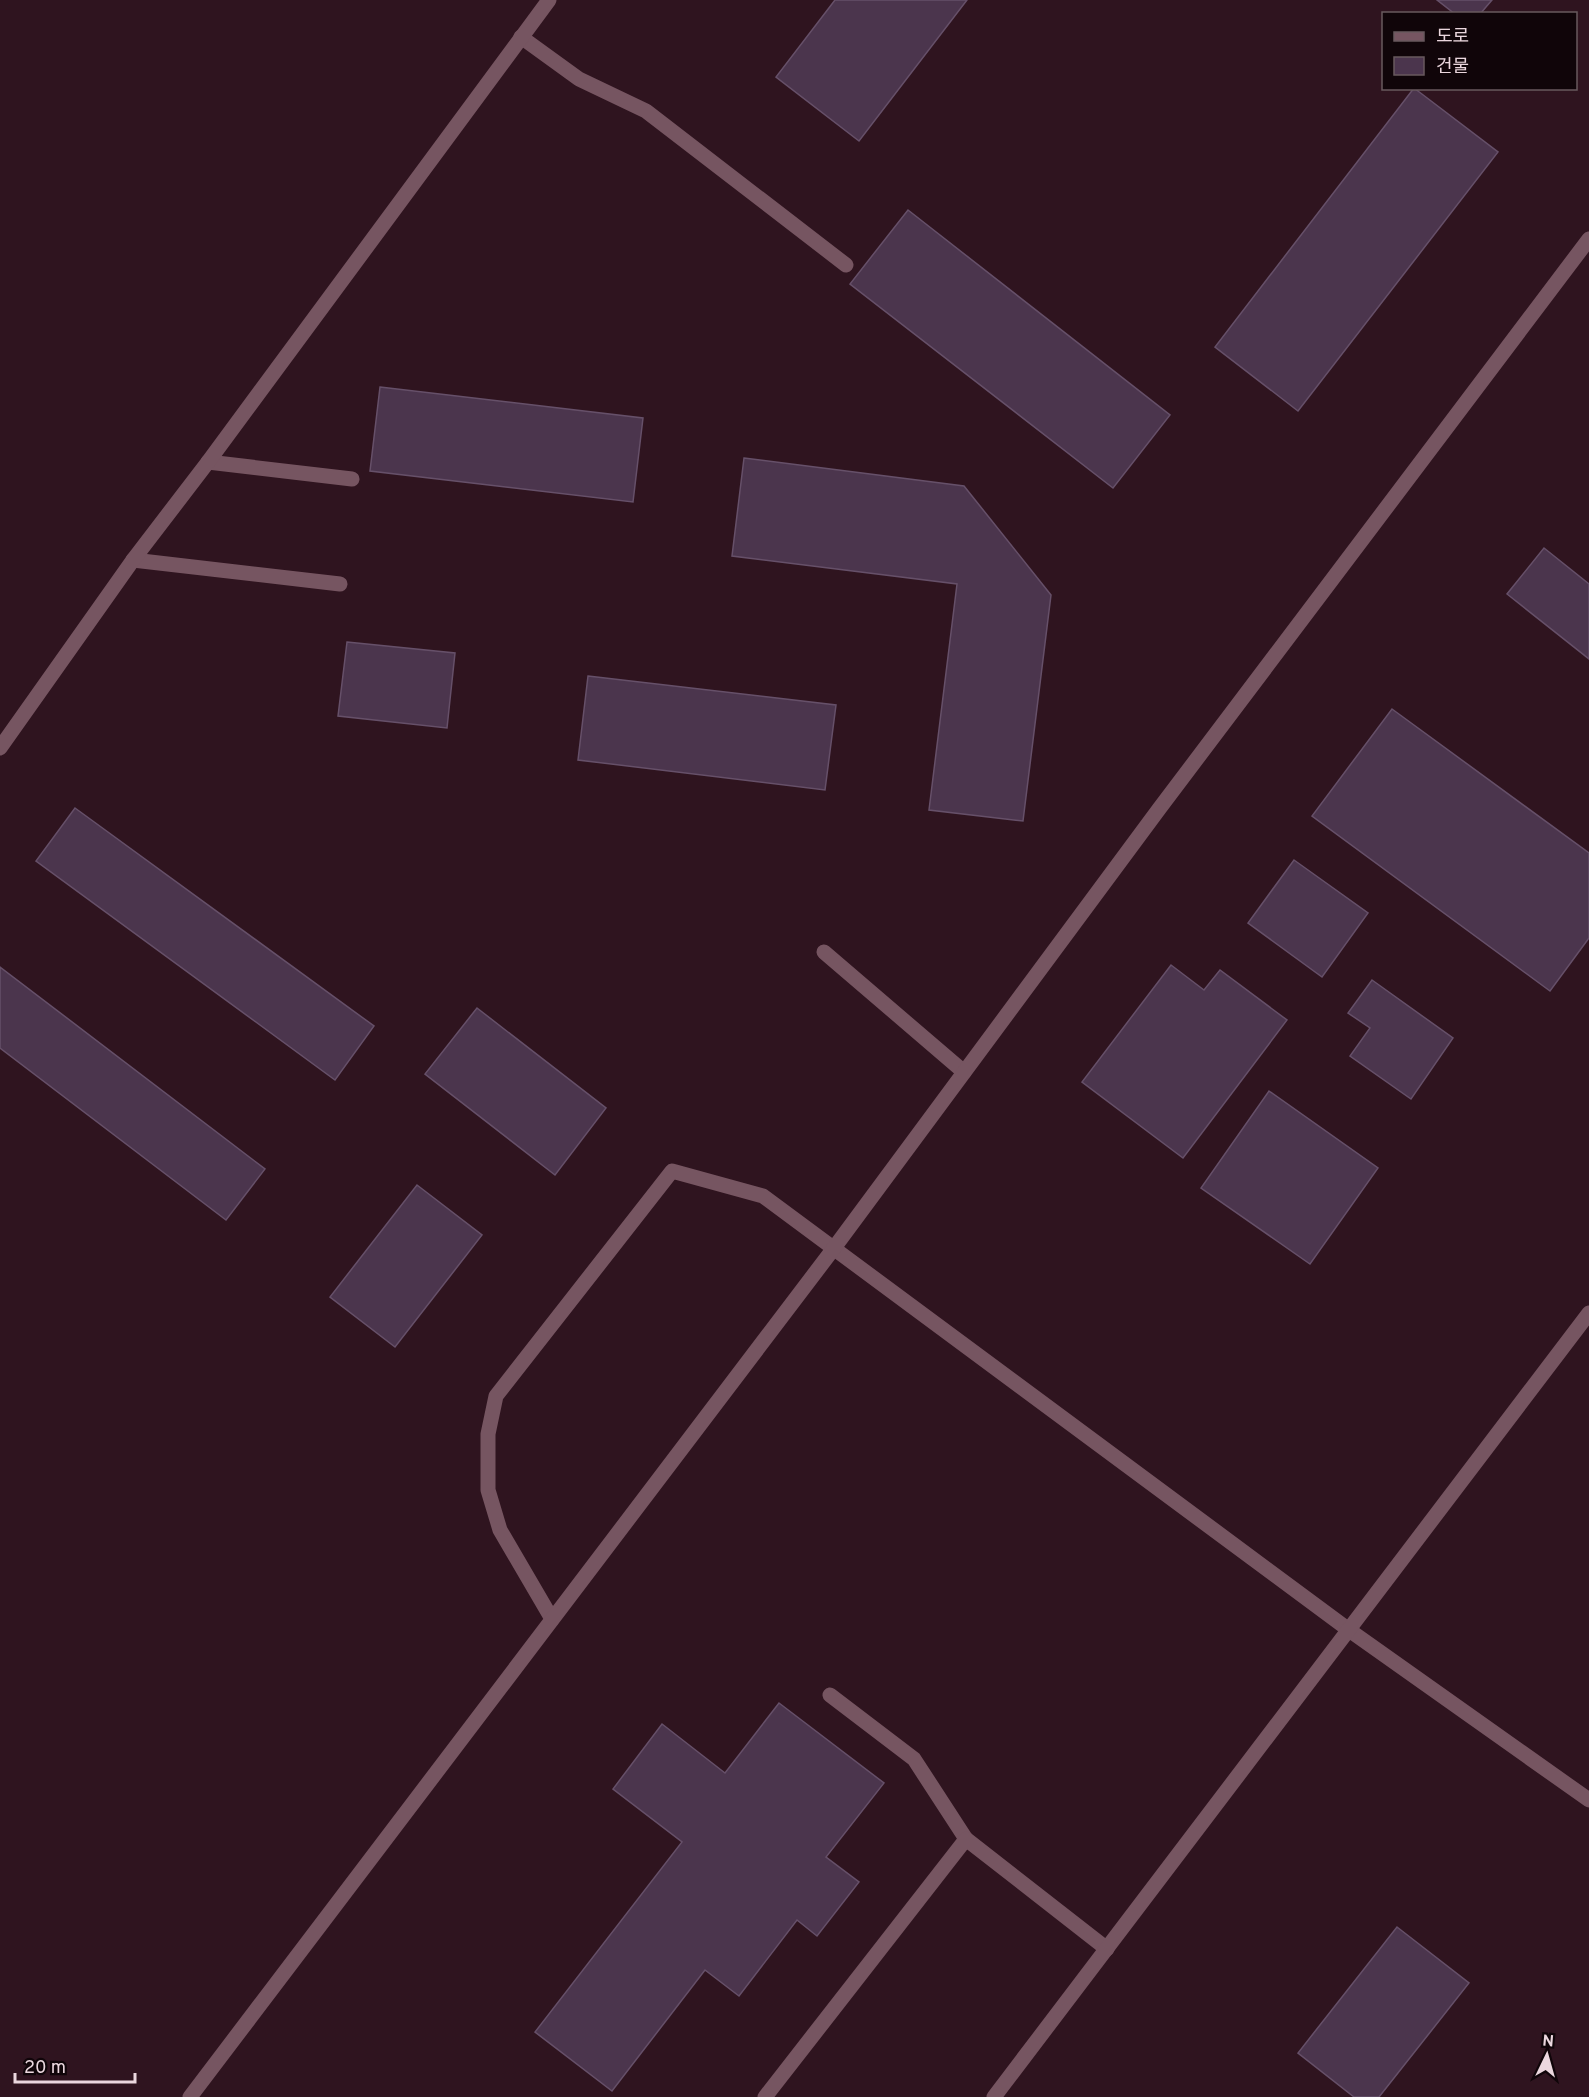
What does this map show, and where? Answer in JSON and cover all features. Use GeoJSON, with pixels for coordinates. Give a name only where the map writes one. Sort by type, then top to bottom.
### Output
{"type":"FeatureCollection","features":[{"type":"Feature","properties":{"kind":"street"},"geometry":{"type":"LineString","coordinates":[[0,748],[133,560],[549,0]]}},
{"type":"Feature","properties":{"kind":"street"},"geometry":{"type":"LineString","coordinates":[[522,37],[579,80],[646,111],[846,265]]}},
{"type":"Feature","properties":{"kind":"street"},"geometry":{"type":"LineString","coordinates":[[190,2097],[834,1248],[1159,809],[1589,239]]}},
{"type":"Feature","properties":{"kind":"street"},"geometry":{"type":"LineString","coordinates":[[208,462],[352,479]]}},
{"type":"Feature","properties":{"kind":"street"},"geometry":{"type":"LineString","coordinates":[[133,560],[340,584]]}},
{"type":"Feature","properties":{"kind":"street"},"geometry":{"type":"LineString","coordinates":[[824,952],[964,1072]]}},
{"type":"Feature","properties":{"kind":"street"},"geometry":{"type":"LineString","coordinates":[[552,1619],[500,1530],[488,1490],[488,1434],[496,1396],[672,1171],[763,1196],[1349,1630],[1589,1800]]}},
{"type":"Feature","properties":{"kind":"street"},"geometry":{"type":"LineString","coordinates":[[994,2097],[1589,1313]]}},
{"type":"Feature","properties":{"kind":"street"},"geometry":{"type":"LineString","coordinates":[[830,1695],[914,1759],[966,1839],[1107,1949]]}},
{"type":"Feature","properties":{"kind":"street"},"geometry":{"type":"LineString","coordinates":[[765,2097],[966,1839]]}},
{"type":"Feature","properties":{"kind":"building"},"geometry":{"type":"Polygon","coordinates":[[[835,0],[967,0],[859,141],[776,77],[835,0]]]}},
{"type":"Feature","properties":{"kind":"building"},"geometry":{"type":"Polygon","coordinates":[[[1437,0],[1492,0],[1482,12],[1452,12],[1437,0]]]}},
{"type":"Feature","properties":{"kind":"building"},"geometry":{"type":"Polygon","coordinates":[[[1412,90],[1417,90],[1498,152],[1298,411],[1215,347],[1412,90]]]}},
{"type":"Feature","properties":{"kind":"building"},"geometry":{"type":"Polygon","coordinates":[[[908,210],[1170,415],[1113,488],[850,284],[908,210]]]}},
{"type":"Feature","properties":{"kind":"building"},"geometry":{"type":"Polygon","coordinates":[[[380,387],[643,418],[633,502],[370,471],[380,387]]]}},
{"type":"Feature","properties":{"kind":"building"},"geometry":{"type":"Polygon","coordinates":[[[744,458],[964,486],[1051,595],[1023,821],[929,810],[957,584],[732,556],[744,458]]]}},
{"type":"Feature","properties":{"kind":"building"},"geometry":{"type":"Polygon","coordinates":[[[1544,548],[1589,584],[1589,659],[1507,594],[1544,548]]]}},
{"type":"Feature","properties":{"kind":"building"},"geometry":{"type":"Polygon","coordinates":[[[347,642],[455,653],[447,728],[338,716],[347,642]]]}},
{"type":"Feature","properties":{"kind":"building"},"geometry":{"type":"Polygon","coordinates":[[[588,676],[836,705],[825,790],[578,760],[588,676]]]}},
{"type":"Feature","properties":{"kind":"building"},"geometry":{"type":"Polygon","coordinates":[[[1392,709],[1589,853],[1589,938],[1550,991],[1312,816],[1392,709]]]}},
{"type":"Feature","properties":{"kind":"building"},"geometry":{"type":"Polygon","coordinates":[[[75,808],[374,1026],[335,1080],[36,861],[75,808]]]}},
{"type":"Feature","properties":{"kind":"building"},"geometry":{"type":"Polygon","coordinates":[[[1294,860],[1368,913],[1322,977],[1248,923],[1294,860]]]}},
{"type":"Feature","properties":{"kind":"building"},"geometry":{"type":"Polygon","coordinates":[[[1171,965],[1204,990],[1220,970],[1287,1020],[1183,1158],[1082,1082],[1171,965]]]}},
{"type":"Feature","properties":{"kind":"building"},"geometry":{"type":"Polygon","coordinates":[[[0,967],[265,1169],[226,1220],[0,1048],[0,967]]]}},
{"type":"Feature","properties":{"kind":"building"},"geometry":{"type":"Polygon","coordinates":[[[1372,980],[1453,1038],[1411,1099],[1350,1056],[1370,1028],[1348,1013],[1372,980]]]}},
{"type":"Feature","properties":{"kind":"building"},"geometry":{"type":"Polygon","coordinates":[[[477,1008],[606,1108],[555,1175],[425,1074],[477,1008]]]}},
{"type":"Feature","properties":{"kind":"building"},"geometry":{"type":"Polygon","coordinates":[[[1269,1091],[1378,1168],[1310,1264],[1201,1188],[1269,1091]]]}},
{"type":"Feature","properties":{"kind":"building"},"geometry":{"type":"Polygon","coordinates":[[[417,1185],[482,1235],[395,1347],[330,1297],[417,1185]]]}},
{"type":"Feature","properties":{"kind":"building"},"geometry":{"type":"Polygon","coordinates":[[[779,1703],[884,1783],[826,1857],[859,1882],[817,1936],[797,1920],[739,1996],[705,1970],[612,2091],[535,2032],[682,1842],[613,1789],[662,1724],[725,1773],[779,1703]]]}},
{"type":"Feature","properties":{"kind":"building"},"geometry":{"type":"Polygon","coordinates":[[[1397,1927],[1469,1983],[1379,2097],[1354,2097],[1298,2053],[1397,1927]]]}}]}
